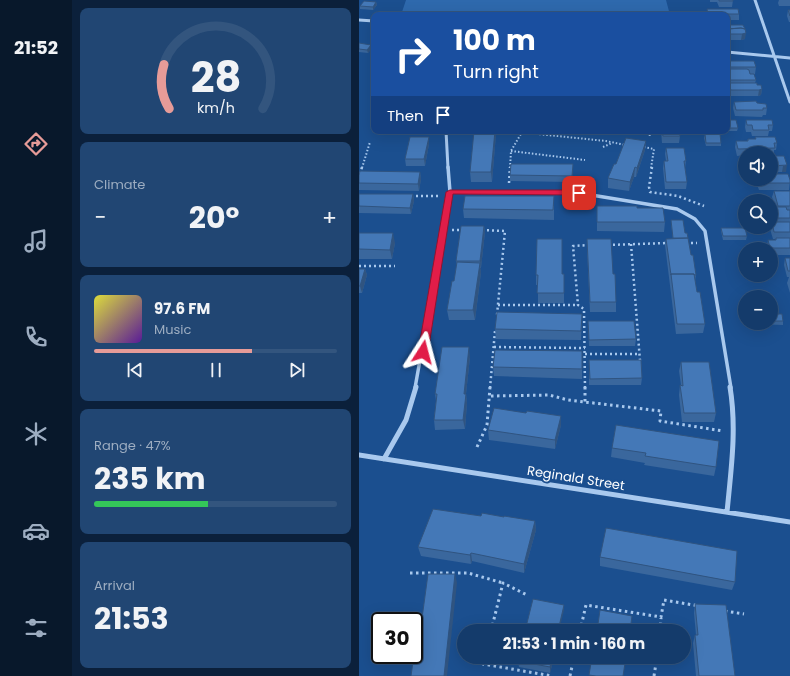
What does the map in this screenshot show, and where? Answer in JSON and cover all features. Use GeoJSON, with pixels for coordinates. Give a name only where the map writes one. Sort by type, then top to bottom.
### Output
{"type":"FeatureCollection","features":[{"type":"Feature","properties":{"kind":"street"},"geometry":{"type":"LineString","coordinates":[[755,0],[790,102]]}},
{"type":"Feature","properties":{"kind":"street"},"geometry":{"type":"LineString","coordinates":[[359,20],[371,21]]}},
{"type":"Feature","properties":{"kind":"street"},"geometry":{"type":"LineString","coordinates":[[730,52],[790,58]]}},
{"type":"Feature","properties":{"kind":"street"},"geometry":{"type":"LineString","coordinates":[[384,459],[406,420],[419,379],[450,192],[446,134]]}},
{"type":"Feature","properties":{"kind":"street"},"geometry":{"type":"LineString","coordinates":[[450,192],[579,193],[677,210],[695,219],[705,232],[734,409],[734,443],[727,512]]}},
{"type":"Feature","properties":{"kind":"street","name":"Reginald Street"},"geometry":{"type":"LineString","coordinates":[[359,455],[790,522]]}},
{"type":"Feature","properties":{"kind":"path"},"geometry":{"type":"LineString","coordinates":[[508,188],[511,151],[521,134]]}},
{"type":"Feature","properties":{"kind":"path"},"geometry":{"type":"LineString","coordinates":[[541,134],[606,141],[626,145]]}},
{"type":"Feature","properties":{"kind":"path"},"geometry":{"type":"LineString","coordinates":[[359,179],[370,142]]}},
{"type":"Feature","properties":{"kind":"path"},"geometry":{"type":"LineString","coordinates":[[603,147],[613,143]]}},
{"type":"Feature","properties":{"kind":"path"},"geometry":{"type":"LineString","coordinates":[[640,147],[654,149],[649,186],[650,192],[678,196],[704,206]]}},
{"type":"Feature","properties":{"kind":"path"},"geometry":{"type":"LineString","coordinates":[[511,151],[585,160]]}},
{"type":"Feature","properties":{"kind":"path"},"geometry":{"type":"LineString","coordinates":[[409,196],[439,196]]}},
{"type":"Feature","properties":{"kind":"path"},"geometry":{"type":"LineString","coordinates":[[452,230],[467,230]]}},
{"type":"Feature","properties":{"kind":"path"},"geometry":{"type":"LineString","coordinates":[[475,230],[505,230],[497,316]]}},
{"type":"Feature","properties":{"kind":"path"},"geometry":{"type":"LineString","coordinates":[[602,245],[672,243]]}},
{"type":"Feature","properties":{"kind":"path"},"geometry":{"type":"LineString","coordinates":[[685,243],[699,243]]}},
{"type":"Feature","properties":{"kind":"path"},"geometry":{"type":"LineString","coordinates":[[631,244],[641,364]]}},
{"type":"Feature","properties":{"kind":"path"},"geometry":{"type":"LineString","coordinates":[[578,304],[574,272],[573,246],[595,245]]}},
{"type":"Feature","properties":{"kind":"path"},"geometry":{"type":"LineString","coordinates":[[359,266],[395,266]]}},
{"type":"Feature","properties":{"kind":"path"},"geometry":{"type":"LineString","coordinates":[[498,305],[578,304],[584,309],[585,402]]}},
{"type":"Feature","properties":{"kind":"path"},"geometry":{"type":"LineString","coordinates":[[477,447],[487,425],[491,396],[496,328]]}},
{"type":"Feature","properties":{"kind":"path"},"geometry":{"type":"LineString","coordinates":[[494,347],[585,348]]}},
{"type":"Feature","properties":{"kind":"path"},"geometry":{"type":"LineString","coordinates":[[585,354],[640,354]]}},
{"type":"Feature","properties":{"kind":"path"},"geometry":{"type":"LineString","coordinates":[[578,358],[585,358]]}},
{"type":"Feature","properties":{"kind":"path"},"geometry":{"type":"LineString","coordinates":[[585,365],[593,365]]}},
{"type":"Feature","properties":{"kind":"path"},"geometry":{"type":"LineString","coordinates":[[491,396],[549,395],[585,402],[661,412],[660,421],[725,431]]}},
{"type":"Feature","properties":{"kind":"path"},"geometry":{"type":"LineString","coordinates":[[410,573],[468,573],[503,583],[527,595]]}},
{"type":"Feature","properties":{"kind":"path"},"geometry":{"type":"LineString","coordinates":[[493,624],[503,583]]}},
{"type":"Feature","properties":{"kind":"path"},"geometry":{"type":"LineString","coordinates":[[661,624],[664,600],[700,606]]}},
{"type":"Feature","properties":{"kind":"path"},"geometry":{"type":"LineString","coordinates":[[581,624],[585,605],[661,618]]}},
{"type":"Feature","properties":{"kind":"path"},"geometry":{"type":"LineString","coordinates":[[722,610],[744,614]]}},
{"type":"Feature","properties":{"kind":"path"},"geometry":{"type":"LineString","coordinates":[[483,664],[553,676]]}},
{"type":"Feature","properties":{"kind":"path"},"geometry":{"type":"LineString","coordinates":[[570,676],[573,664]]}},
{"type":"Feature","properties":{"kind":"path"},"geometry":{"type":"LineString","coordinates":[[654,676],[656,664]]}},
{"type":"Feature","properties":{"kind":"shaded area"},"geometry":{"type":"Polygon","coordinates":[[[406,0],[666,0],[669,12],[402,12],[406,0]]]}},
{"type":"Feature","properties":{"kind":"building"},"geometry":{"type":"Polygon","coordinates":[[[733,0],[733,1],[719,1],[733,0]]]}},
{"type":"Feature","properties":{"kind":"building"},"geometry":{"type":"Polygon","coordinates":[[[364,1],[376,2],[373,7],[360,6],[364,1]]]}},
{"type":"Feature","properties":{"kind":"building"},"geometry":{"type":"Polygon","coordinates":[[[707,9],[738,9],[739,14],[730,14],[730,12],[708,12],[707,9]]]}},
{"type":"Feature","properties":{"kind":"building"},"geometry":{"type":"Polygon","coordinates":[[[730,25],[743,25],[745,29],[730,29],[730,25]]]}},
{"type":"Feature","properties":{"kind":"building"},"geometry":{"type":"Polygon","coordinates":[[[730,29],[745,29],[746,33],[730,34],[730,29]]]}},
{"type":"Feature","properties":{"kind":"building"},"geometry":{"type":"Polygon","coordinates":[[[359,43],[371,45],[367,50],[359,49],[359,43]]]}},
{"type":"Feature","properties":{"kind":"building"},"geometry":{"type":"Polygon","coordinates":[[[730,61],[754,61],[756,67],[730,67],[730,61]]]}},
{"type":"Feature","properties":{"kind":"building"},"geometry":{"type":"Polygon","coordinates":[[[730,69],[747,69],[749,70],[750,74],[754,74],[756,80],[730,80],[730,69]]]}},
{"type":"Feature","properties":{"kind":"building"},"geometry":{"type":"Polygon","coordinates":[[[730,83],[757,83],[757,85],[761,85],[762,89],[759,90],[731,90],[730,83]]]}},
{"type":"Feature","properties":{"kind":"building"},"geometry":{"type":"Polygon","coordinates":[[[756,101],[757,103],[766,104],[767,108],[763,108],[763,110],[736,110],[734,102],[756,101]]]}},
{"type":"Feature","properties":{"kind":"building"},"geometry":{"type":"Polygon","coordinates":[[[730,120],[736,120],[738,128],[730,128],[730,120]]]}},
{"type":"Feature","properties":{"kind":"building"},"geometry":{"type":"Polygon","coordinates":[[[746,120],[772,120],[773,125],[768,125],[769,130],[753,130],[752,125],[747,125],[746,120]]]}},
{"type":"Feature","properties":{"kind":"building"},"geometry":{"type":"Polygon","coordinates":[[[474,134],[495,134],[491,172],[470,172],[474,134]]]}},
{"type":"Feature","properties":{"kind":"building"},"geometry":{"type":"Polygon","coordinates":[[[663,134],[680,134],[680,136],[663,136],[663,134]]]}},
{"type":"Feature","properties":{"kind":"building"},"geometry":{"type":"Polygon","coordinates":[[[705,134],[720,134],[721,143],[706,143],[705,134]]]}},
{"type":"Feature","properties":{"kind":"building"},"geometry":{"type":"Polygon","coordinates":[[[410,137],[429,137],[424,159],[405,159],[410,137]]]}},
{"type":"Feature","properties":{"kind":"building"},"geometry":{"type":"Polygon","coordinates":[[[755,137],[775,137],[777,143],[774,143],[775,146],[738,146],[738,149],[736,141],[756,139],[755,137]]]}},
{"type":"Feature","properties":{"kind":"building"},"geometry":{"type":"Polygon","coordinates":[[[626,138],[646,141],[637,168],[635,167],[630,182],[608,178],[614,164],[616,164],[626,138]]]}},
{"type":"Feature","properties":{"kind":"building"},"geometry":{"type":"Polygon","coordinates":[[[666,148],[684,148],[687,182],[666,182],[664,161],[668,161],[666,148]]]}},
{"type":"Feature","properties":{"kind":"building"},"geometry":{"type":"Polygon","coordinates":[[[778,156],[784,156],[787,165],[778,166],[778,156]]]}},
{"type":"Feature","properties":{"kind":"building"},"geometry":{"type":"Polygon","coordinates":[[[511,164],[573,164],[572,176],[510,175],[511,164]]]}},
{"type":"Feature","properties":{"kind":"building"},"geometry":{"type":"Polygon","coordinates":[[[360,171],[420,172],[418,184],[359,183],[360,171]]]}},
{"type":"Feature","properties":{"kind":"building"},"geometry":{"type":"Polygon","coordinates":[[[778,174],[788,174],[790,183],[778,183],[778,174]]]}},
{"type":"Feature","properties":{"kind":"building"},"geometry":{"type":"Polygon","coordinates":[[[774,191],[790,191],[790,206],[778,206],[778,194],[775,194],[774,191]]]}},
{"type":"Feature","properties":{"kind":"building"},"geometry":{"type":"Polygon","coordinates":[[[359,194],[413,194],[410,208],[359,206],[359,194]]]}},
{"type":"Feature","properties":{"kind":"building"},"geometry":{"type":"Polygon","coordinates":[[[465,196],[554,196],[553,210],[463,209],[465,196]]]}},
{"type":"Feature","properties":{"kind":"building"},"geometry":{"type":"Polygon","coordinates":[[[597,206],[637,206],[637,208],[663,208],[665,222],[597,222],[597,206]]]}},
{"type":"Feature","properties":{"kind":"building"},"geometry":{"type":"Polygon","coordinates":[[[778,207],[786,207],[787,210],[790,210],[790,218],[778,218],[778,207]]]}},
{"type":"Feature","properties":{"kind":"building"},"geometry":{"type":"Polygon","coordinates":[[[671,220],[683,220],[685,233],[687,233],[688,238],[673,238],[671,220]]]}},
{"type":"Feature","properties":{"kind":"building"},"geometry":{"type":"Polygon","coordinates":[[[778,222],[790,222],[790,232],[778,232],[778,222]]]}},
{"type":"Feature","properties":{"kind":"building"},"geometry":{"type":"Polygon","coordinates":[[[461,226],[484,226],[480,261],[456,261],[461,226]]]}},
{"type":"Feature","properties":{"kind":"building"},"geometry":{"type":"Polygon","coordinates":[[[721,228],[738,228],[738,234],[746,234],[747,236],[723,236],[721,228]]]}},
{"type":"Feature","properties":{"kind":"building"},"geometry":{"type":"Polygon","coordinates":[[[359,233],[393,233],[390,250],[359,249],[359,233]]]}},
{"type":"Feature","properties":{"kind":"building"},"geometry":{"type":"Polygon","coordinates":[[[688,238],[691,255],[693,255],[696,275],[671,275],[666,239],[688,238]]]}},
{"type":"Feature","properties":{"kind":"building"},"geometry":{"type":"Polygon","coordinates":[[[776,238],[790,238],[790,248],[778,248],[778,242],[768,242],[768,240],[776,240],[776,238]]]}},
{"type":"Feature","properties":{"kind":"building"},"geometry":{"type":"Polygon","coordinates":[[[537,239],[562,239],[562,274],[564,274],[564,293],[537,293],[537,239]]]}},
{"type":"Feature","properties":{"kind":"building"},"geometry":{"type":"Polygon","coordinates":[[[587,239],[611,239],[613,274],[615,274],[616,302],[590,302],[587,239]]]}},
{"type":"Feature","properties":{"kind":"building"},"geometry":{"type":"Polygon","coordinates":[[[785,258],[790,258],[790,271],[788,271],[785,258]]]}},
{"type":"Feature","properties":{"kind":"building"},"geometry":{"type":"Polygon","coordinates":[[[457,262],[480,263],[473,310],[447,310],[457,262]]]}},
{"type":"Feature","properties":{"kind":"building"},"geometry":{"type":"Polygon","coordinates":[[[359,269],[365,269],[360,286],[359,286],[359,269]]]}},
{"type":"Feature","properties":{"kind":"building"},"geometry":{"type":"Polygon","coordinates":[[[671,274],[694,274],[697,292],[700,292],[705,324],[677,324],[671,274]]]}},
{"type":"Feature","properties":{"kind":"building"},"geometry":{"type":"Polygon","coordinates":[[[497,312],[582,314],[581,331],[495,329],[497,312]]]}},
{"type":"Feature","properties":{"kind":"building"},"geometry":{"type":"Polygon","coordinates":[[[778,314],[782,314],[783,321],[778,321],[778,314]]]}},
{"type":"Feature","properties":{"kind":"building"},"geometry":{"type":"Polygon","coordinates":[[[588,321],[634,321],[636,339],[589,340],[588,321]]]}},
{"type":"Feature","properties":{"kind":"building"},"geometry":{"type":"Polygon","coordinates":[[[442,347],[469,347],[463,420],[434,420],[437,394],[435,394],[442,347]]]}},
{"type":"Feature","properties":{"kind":"building"},"geometry":{"type":"Polygon","coordinates":[[[495,350],[582,351],[582,369],[493,367],[495,350]]]}},
{"type":"Feature","properties":{"kind":"building"},"geometry":{"type":"Polygon","coordinates":[[[589,360],[641,360],[642,378],[590,379],[589,360]]]}},
{"type":"Feature","properties":{"kind":"building"},"geometry":{"type":"Polygon","coordinates":[[[681,362],[709,362],[716,413],[684,413],[680,385],[683,386],[681,362]]]}},
{"type":"Feature","properties":{"kind":"building"},"geometry":{"type":"Polygon","coordinates":[[[494,408],[561,416],[555,440],[488,430],[494,408]]]}},
{"type":"Feature","properties":{"kind":"building"},"geometry":{"type":"Polygon","coordinates":[[[616,425],[719,441],[716,467],[645,456],[646,453],[612,448],[616,425]]]}},
{"type":"Feature","properties":{"kind":"building"},"geometry":{"type":"Polygon","coordinates":[[[433,509],[481,516],[482,513],[535,521],[524,564],[471,553],[470,555],[418,547],[433,509]]]}},
{"type":"Feature","properties":{"kind":"building"},"geometry":{"type":"Polygon","coordinates":[[[606,528],[737,551],[735,582],[600,557],[606,528]]]}},
{"type":"Feature","properties":{"kind":"building"},"geometry":{"type":"Polygon","coordinates":[[[428,574],[455,574],[444,676],[411,676],[413,664],[423,664],[423,612],[428,574]]]}},
{"type":"Feature","properties":{"kind":"building"},"geometry":{"type":"Polygon","coordinates":[[[533,599],[564,605],[560,624],[527,624],[533,599]]]}},
{"type":"Feature","properties":{"kind":"building"},"geometry":{"type":"Polygon","coordinates":[[[695,604],[726,605],[735,676],[699,676],[695,635],[698,635],[695,604]]]}},
{"type":"Feature","properties":{"kind":"building"},"geometry":{"type":"Polygon","coordinates":[[[600,610],[632,616],[631,624],[598,624],[600,610]]]}},
{"type":"Feature","properties":{"kind":"building"},"geometry":{"type":"Polygon","coordinates":[[[534,664],[551,664],[550,667],[534,664]]]}},
{"type":"Feature","properties":{"kind":"building"},"geometry":{"type":"Polygon","coordinates":[[[591,664],[625,664],[623,676],[589,675],[591,664]]]}},
{"type":"Feature","properties":{"kind":"route"},"geometry":{"type":"LineString","coordinates":[[423,352],[450,192],[579,193]]}}]}
